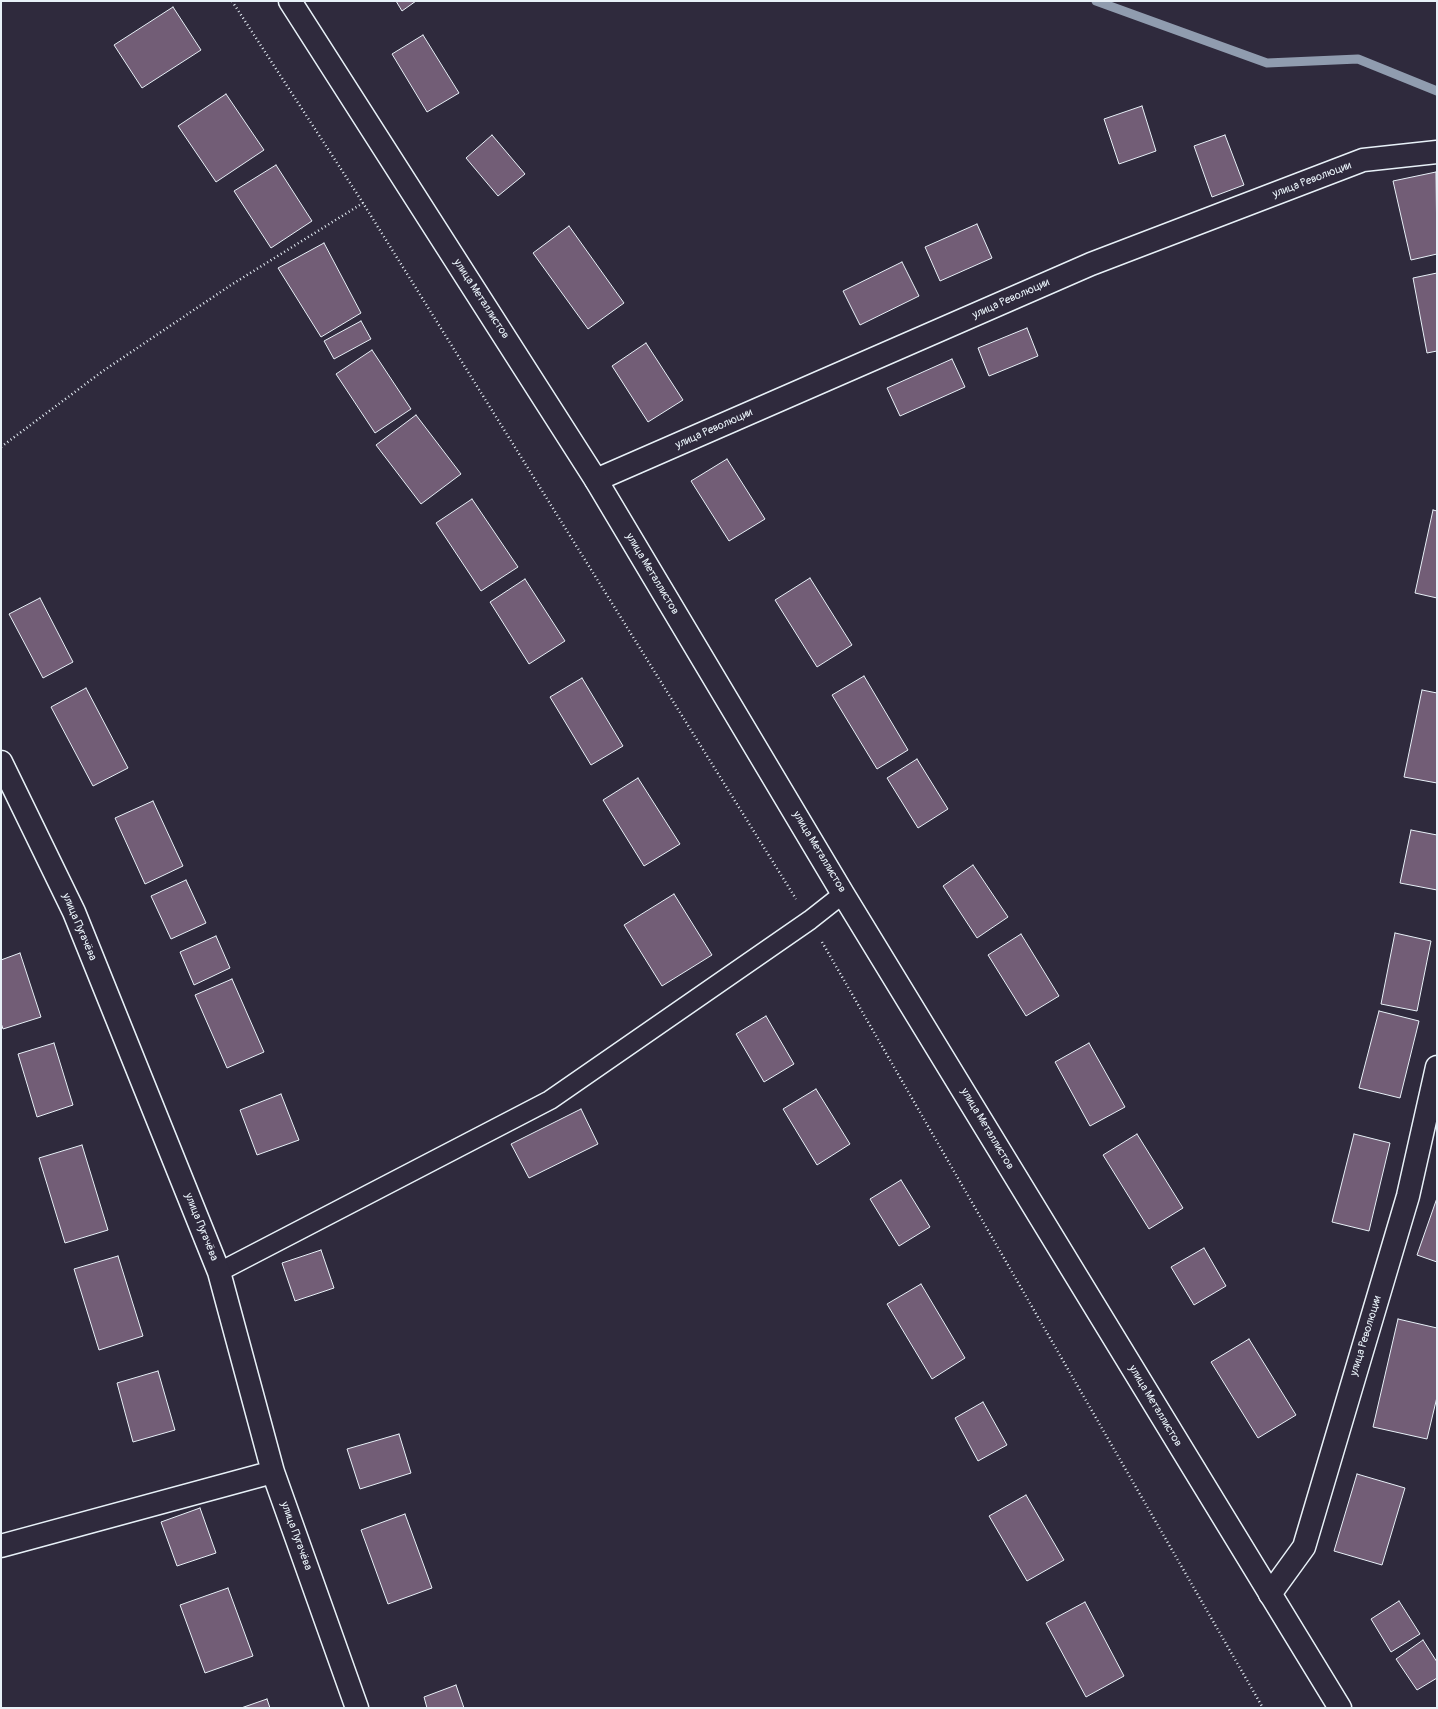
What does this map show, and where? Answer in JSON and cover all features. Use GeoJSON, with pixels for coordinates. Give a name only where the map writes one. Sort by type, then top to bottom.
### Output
{"type":"FeatureCollection","features":[{"type":"Feature","properties":{"kind":"street","name":"улица Металлистов"},"geometry":{"type":"LineString","coordinates":[[290,1],[596,480],[843,894],[1340,1708]]}},
{"type":"Feature","properties":{"kind":"street","name":"улица Революции"},"geometry":{"type":"LineString","coordinates":[[596,480],[1091,264],[1363,160],[1437,152]]}},
{"type":"Feature","properties":{"kind":"street","name":"улица Пугачёва"},"geometry":{"type":"LineString","coordinates":[[1,762],[74,912],[219,1272],[273,1472],[357,1708]]}},
{"type":"Feature","properties":{"kind":"street","name":"улица Революции"},"geometry":{"type":"LineString","coordinates":[[1270,1594],[1304,1547],[1408,1196],[1437,1067]]}},
{"type":"Feature","properties":{"kind":"street"},"geometry":{"type":"LineString","coordinates":[[1,1546],[273,1472]]}},
{"type":"Feature","properties":{"kind":"lane"},"geometry":{"type":"LineString","coordinates":[[219,1272],[550,1100],[810,920],[843,894]]}},
{"type":"Feature","properties":{"kind":"path"},"geometry":{"type":"LineString","coordinates":[[232,1],[363,203],[810,920],[1263,1708]]}},
{"type":"Feature","properties":{"kind":"path"},"geometry":{"type":"LineString","coordinates":[[1,447],[103,371],[231,285],[363,203]]}},
{"type":"Feature","properties":{"kind":"building"},"geometry":{"type":"Polygon","coordinates":[[[396,1],[416,1],[402,11],[396,1]]]}},
{"type":"Feature","properties":{"kind":"building"},"geometry":{"type":"Polygon","coordinates":[[[173,7],[201,50],[142,88],[114,45],[173,7]]]}},
{"type":"Feature","properties":{"kind":"building"},"geometry":{"type":"Polygon","coordinates":[[[423,35],[459,93],[427,112],[392,54],[423,35]]]}},
{"type":"Feature","properties":{"kind":"building"},"geometry":{"type":"Polygon","coordinates":[[[226,94],[264,150],[216,182],[178,126],[226,94]]]}},
{"type":"Feature","properties":{"kind":"building"},"geometry":{"type":"Polygon","coordinates":[[[1142,106],[1156,151],[1119,164],[1104,119],[1142,106]]]}},
{"type":"Feature","properties":{"kind":"building"},"geometry":{"type":"Polygon","coordinates":[[[492,135],[525,174],[498,196],[466,158],[492,135]]]}},
{"type":"Feature","properties":{"kind":"building"},"geometry":{"type":"Polygon","coordinates":[[[1225,135],[1244,185],[1212,197],[1194,146],[1225,135]]]}},
{"type":"Feature","properties":{"kind":"building"},"geometry":{"type":"Polygon","coordinates":[[[276,165],[312,221],[271,248],[234,191],[276,165]]]}},
{"type":"Feature","properties":{"kind":"building"},"geometry":{"type":"Polygon","coordinates":[[[1436,172],[1437,254],[1411,260],[1393,181],[1436,172]]]}},
{"type":"Feature","properties":{"kind":"building"},"geometry":{"type":"Polygon","coordinates":[[[977,224],[992,258],[940,281],[925,247],[977,224]]]}},
{"type":"Feature","properties":{"kind":"building"},"geometry":{"type":"Polygon","coordinates":[[[569,226],[624,303],[588,329],[533,253],[569,226]]]}},
{"type":"Feature","properties":{"kind":"building"},"geometry":{"type":"Polygon","coordinates":[[[324,243],[361,313],[321,337],[278,268],[324,243]]]}},
{"type":"Feature","properties":{"kind":"building"},"geometry":{"type":"Polygon","coordinates":[[[902,262],[919,296],[860,325],[843,291],[902,262]]]}},
{"type":"Feature","properties":{"kind":"building"},"geometry":{"type":"Polygon","coordinates":[[[1437,273],[1437,351],[1427,353],[1413,278],[1437,273]]]}},
{"type":"Feature","properties":{"kind":"building"},"geometry":{"type":"Polygon","coordinates":[[[361,321],[371,339],[334,359],[324,341],[361,321]]]}},
{"type":"Feature","properties":{"kind":"building"},"geometry":{"type":"Polygon","coordinates":[[[1027,328],[1038,356],[989,376],[978,348],[1027,328]]]}},
{"type":"Feature","properties":{"kind":"building"},"geometry":{"type":"Polygon","coordinates":[[[646,343],[683,400],[648,422],[612,366],[646,343]]]}},
{"type":"Feature","properties":{"kind":"building"},"geometry":{"type":"Polygon","coordinates":[[[372,350],[411,409],[375,433],[336,374],[372,350]]]}},
{"type":"Feature","properties":{"kind":"building"},"geometry":{"type":"Polygon","coordinates":[[[952,359],[965,387],[900,416],[887,388],[952,359]]]}},
{"type":"Feature","properties":{"kind":"building"},"geometry":{"type":"Polygon","coordinates":[[[416,415],[461,474],[421,504],[376,445],[416,415]]]}},
{"type":"Feature","properties":{"kind":"building"},"geometry":{"type":"Polygon","coordinates":[[[727,459],[765,519],[729,541],[691,481],[727,459]]]}},
{"type":"Feature","properties":{"kind":"building"},"geometry":{"type":"Polygon","coordinates":[[[472,499],[518,567],[481,591],[436,523],[472,499]]]}},
{"type":"Feature","properties":{"kind":"building"},"geometry":{"type":"Polygon","coordinates":[[[1433,510],[1437,511],[1437,598],[1415,593],[1433,510]]]}},
{"type":"Feature","properties":{"kind":"building"},"geometry":{"type":"Polygon","coordinates":[[[810,578],[852,645],[817,667],[775,600],[810,578]]]}},
{"type":"Feature","properties":{"kind":"building"},"geometry":{"type":"Polygon","coordinates":[[[525,579],[565,641],[529,664],[490,602],[525,579]]]}},
{"type":"Feature","properties":{"kind":"building"},"geometry":{"type":"Polygon","coordinates":[[[40,598],[73,662],[43,678],[9,614],[40,598]]]}},
{"type":"Feature","properties":{"kind":"building"},"geometry":{"type":"Polygon","coordinates":[[[864,676],[908,750],[877,769],[832,695],[864,676]]]}},
{"type":"Feature","properties":{"kind":"building"},"geometry":{"type":"Polygon","coordinates":[[[582,678],[623,746],[591,765],[550,697],[582,678]]]}},
{"type":"Feature","properties":{"kind":"building"},"geometry":{"type":"Polygon","coordinates":[[[86,688],[128,768],[93,786],[51,707],[86,688]]]}},
{"type":"Feature","properties":{"kind":"building"},"geometry":{"type":"Polygon","coordinates":[[[1422,690],[1437,693],[1437,783],[1404,777],[1422,690]]]}},
{"type":"Feature","properties":{"kind":"building"},"geometry":{"type":"Polygon","coordinates":[[[917,759],[948,809],[918,828],[887,778],[917,759]]]}},
{"type":"Feature","properties":{"kind":"building"},"geometry":{"type":"Polygon","coordinates":[[[638,778],[680,844],[644,866],[603,800],[638,778]]]}},
{"type":"Feature","properties":{"kind":"building"},"geometry":{"type":"Polygon","coordinates":[[[153,801],[183,866],[145,884],[115,818],[153,801]]]}},
{"type":"Feature","properties":{"kind":"building"},"geometry":{"type":"Polygon","coordinates":[[[1411,830],[1437,835],[1437,890],[1400,883],[1411,830]]]}},
{"type":"Feature","properties":{"kind":"building"},"geometry":{"type":"Polygon","coordinates":[[[973,865],[1008,917],[977,938],[943,886],[973,865]]]}},
{"type":"Feature","properties":{"kind":"building"},"geometry":{"type":"Polygon","coordinates":[[[186,880],[206,923],[171,939],[151,896],[186,880]]]}},
{"type":"Feature","properties":{"kind":"building"},"geometry":{"type":"Polygon","coordinates":[[[674,894],[712,955],[662,986],[624,925],[674,894]]]}},
{"type":"Feature","properties":{"kind":"building"},"geometry":{"type":"Polygon","coordinates":[[[1395,933],[1431,941],[1417,1011],[1381,1004],[1395,933]]]}},
{"type":"Feature","properties":{"kind":"building"},"geometry":{"type":"Polygon","coordinates":[[[1021,934],[1059,996],[1026,1016],[988,955],[1021,934]]]}},
{"type":"Feature","properties":{"kind":"building"},"geometry":{"type":"Polygon","coordinates":[[[216,936],[230,968],[194,985],[180,952],[216,936]]]}},
{"type":"Feature","properties":{"kind":"building"},"geometry":{"type":"Polygon","coordinates":[[[20,953],[41,1017],[3,1029],[1,1023],[1,960],[20,953]]]}},
{"type":"Feature","properties":{"kind":"building"},"geometry":{"type":"Polygon","coordinates":[[[232,979],[264,1052],[227,1068],[195,995],[232,979]]]}},
{"type":"Feature","properties":{"kind":"building"},"geometry":{"type":"Polygon","coordinates":[[[1379,1011],[1419,1021],[1400,1098],[1359,1088],[1379,1011]]]}},
{"type":"Feature","properties":{"kind":"building"},"geometry":{"type":"Polygon","coordinates":[[[766,1016],[794,1064],[764,1082],[736,1034],[766,1016]]]}},
{"type":"Feature","properties":{"kind":"building"},"geometry":{"type":"Polygon","coordinates":[[[54,1043],[73,1105],[37,1117],[18,1054],[54,1043]]]}},
{"type":"Feature","properties":{"kind":"building"},"geometry":{"type":"Polygon","coordinates":[[[1089,1043],[1125,1107],[1090,1126],[1055,1062],[1089,1043]]]}},
{"type":"Feature","properties":{"kind":"building"},"geometry":{"type":"Polygon","coordinates":[[[816,1089],[850,1144],[817,1165],[783,1109],[816,1089]]]}},
{"type":"Feature","properties":{"kind":"building"},"geometry":{"type":"Polygon","coordinates":[[[281,1094],[299,1140],[257,1155],[240,1110],[281,1094]]]}},
{"type":"Feature","properties":{"kind":"building"},"geometry":{"type":"Polygon","coordinates":[[[581,1109],[598,1144],[529,1178],[511,1144],[581,1109]]]}},
{"type":"Feature","properties":{"kind":"building"},"geometry":{"type":"Polygon","coordinates":[[[1137,1134],[1183,1208],[1149,1229],[1103,1155],[1137,1134]]]}},
{"type":"Feature","properties":{"kind":"building"},"geometry":{"type":"Polygon","coordinates":[[[1354,1134],[1390,1143],[1369,1231],[1332,1222],[1354,1134]]]}},
{"type":"Feature","properties":{"kind":"building"},"geometry":{"type":"Polygon","coordinates":[[[82,1145],[108,1230],[65,1243],[39,1158],[82,1145]]]}},
{"type":"Feature","properties":{"kind":"building"},"geometry":{"type":"Polygon","coordinates":[[[901,1180],[930,1227],[899,1246],[870,1199],[901,1180]]]}},
{"type":"Feature","properties":{"kind":"building"},"geometry":{"type":"Polygon","coordinates":[[[1437,1198],[1437,1262],[1417,1255],[1437,1198]]]}},
{"type":"Feature","properties":{"kind":"building"},"geometry":{"type":"Polygon","coordinates":[[[1204,1248],[1226,1286],[1194,1305],[1171,1267],[1204,1248]]]}},
{"type":"Feature","properties":{"kind":"building"},"geometry":{"type":"Polygon","coordinates":[[[321,1250],[334,1288],[295,1301],[282,1263],[321,1250]]]}},
{"type":"Feature","properties":{"kind":"building"},"geometry":{"type":"Polygon","coordinates":[[[118,1256],[143,1336],[99,1350],[74,1269],[118,1256]]]}},
{"type":"Feature","properties":{"kind":"building"},"geometry":{"type":"Polygon","coordinates":[[[921,1284],[965,1358],[932,1379],[887,1304],[921,1284]]]}},
{"type":"Feature","properties":{"kind":"building"},"geometry":{"type":"Polygon","coordinates":[[[1398,1319],[1437,1328],[1437,1397],[1427,1439],[1373,1427],[1398,1319]]]}},
{"type":"Feature","properties":{"kind":"building"},"geometry":{"type":"Polygon","coordinates":[[[1249,1339],[1296,1415],[1258,1438],[1211,1362],[1249,1339]]]}},
{"type":"Feature","properties":{"kind":"building"},"geometry":{"type":"Polygon","coordinates":[[[158,1371],[175,1430],[133,1442],[117,1383],[158,1371]]]}},
{"type":"Feature","properties":{"kind":"building"},"geometry":{"type":"Polygon","coordinates":[[[983,1402],[1007,1445],[978,1461],[955,1418],[983,1402]]]}},
{"type":"Feature","properties":{"kind":"building"},"geometry":{"type":"Polygon","coordinates":[[[399,1434],[411,1473],[360,1489],[347,1449],[399,1434]]]}},
{"type":"Feature","properties":{"kind":"building"},"geometry":{"type":"Polygon","coordinates":[[[1357,1474],[1405,1488],[1382,1565],[1334,1551],[1357,1474]]]}},
{"type":"Feature","properties":{"kind":"building"},"geometry":{"type":"Polygon","coordinates":[[[1026,1495],[1064,1560],[1027,1581],[989,1516],[1026,1495]]]}},
{"type":"Feature","properties":{"kind":"building"},"geometry":{"type":"Polygon","coordinates":[[[200,1508],[216,1553],[177,1566],[161,1522],[200,1508]]]}},
{"type":"Feature","properties":{"kind":"building"},"geometry":{"type":"Polygon","coordinates":[[[405,1514],[432,1588],[388,1604],[361,1530],[405,1514]]]}},
{"type":"Feature","properties":{"kind":"building"},"geometry":{"type":"Polygon","coordinates":[[[228,1588],[253,1656],[205,1673],[180,1605],[228,1588]]]}},
{"type":"Feature","properties":{"kind":"building"},"geometry":{"type":"Polygon","coordinates":[[[1399,1601],[1420,1634],[1391,1652],[1371,1619],[1399,1601]]]}},
{"type":"Feature","properties":{"kind":"building"},"geometry":{"type":"Polygon","coordinates":[[[1085,1602],[1124,1676],[1086,1697],[1046,1623],[1085,1602]]]}},
{"type":"Feature","properties":{"kind":"building"},"geometry":{"type":"Polygon","coordinates":[[[1423,1640],[1437,1662],[1437,1678],[1417,1690],[1396,1659],[1423,1640]]]}},
{"type":"Feature","properties":{"kind":"building"},"geometry":{"type":"Polygon","coordinates":[[[456,1685],[464,1708],[427,1708],[424,1697],[456,1685]]]}},
{"type":"Feature","properties":{"kind":"building"},"geometry":{"type":"Polygon","coordinates":[[[267,1699],[270,1708],[241,1708],[267,1699]]]}},
{"type":"Feature","properties":{"kind":"waterway"},"geometry":{"type":"LineString","coordinates":[[1096,1],[1267,63],[1358,59],[1437,91]]}}]}
